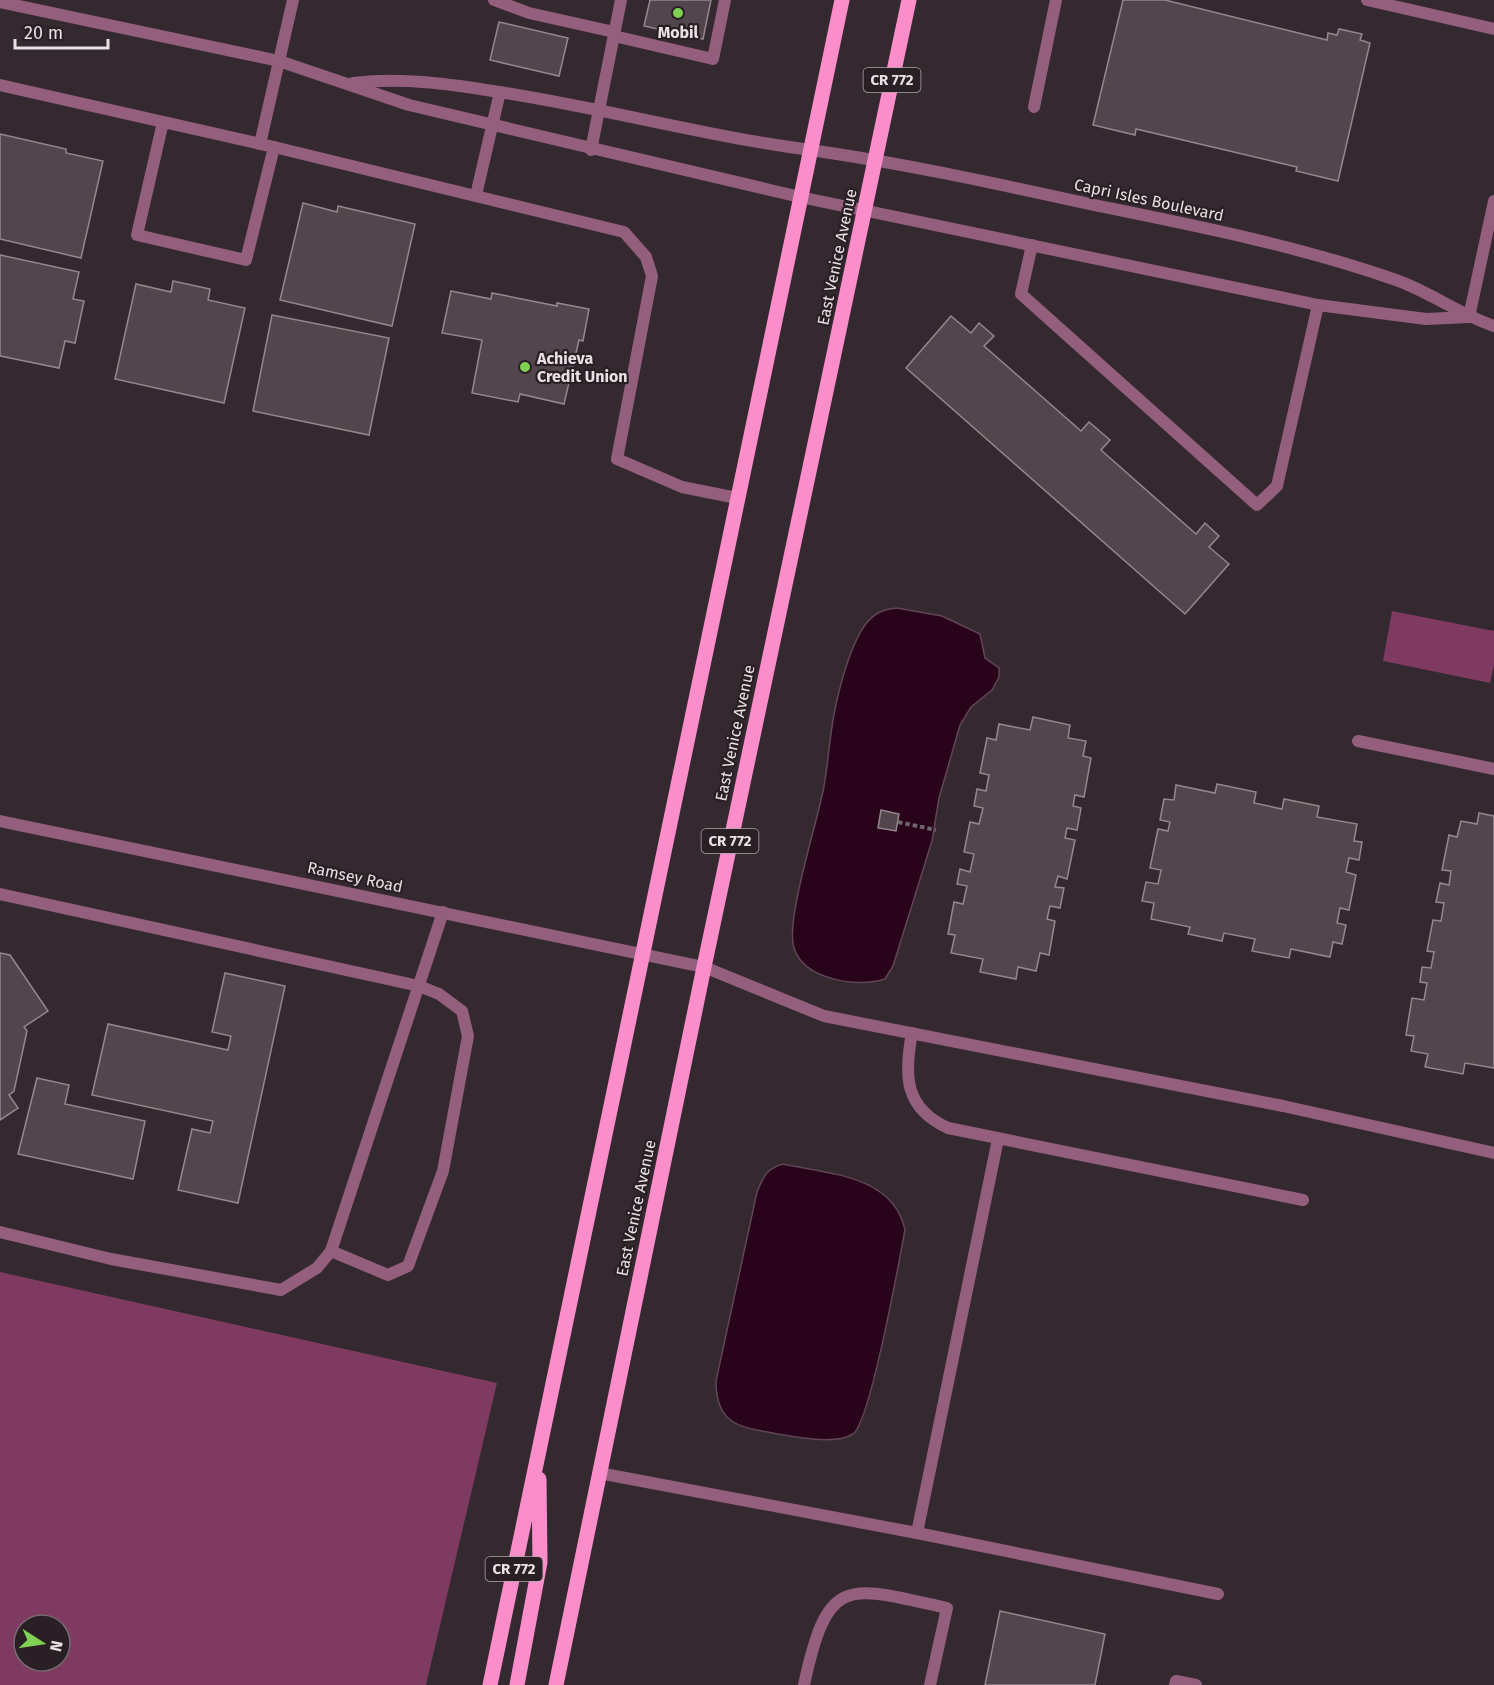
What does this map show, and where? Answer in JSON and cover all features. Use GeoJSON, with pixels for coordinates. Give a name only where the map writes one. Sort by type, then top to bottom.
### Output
{"type":"FeatureCollection","features":[{"type":"Feature","properties":{"kind":"main road","name":"CR 772"},"geometry":{"type":"LineString","coordinates":[[490,1685],[842,0]]}},
{"type":"Feature","properties":{"kind":"main road","name":"East Venice Avenue"},"geometry":{"type":"LineString","coordinates":[[556,1685],[704,967],[909,0]]}},
{"type":"Feature","properties":{"kind":"main road"},"geometry":{"type":"LineString","coordinates":[[517,1685],[540,1562],[539,1452]]}},
{"type":"Feature","properties":{"kind":"street"},"geometry":{"type":"LineString","coordinates":[[260,144],[293,0]]}},
{"type":"Feature","properties":{"kind":"street"},"geometry":{"type":"LineString","coordinates":[[494,0],[528,13],[713,59],[725,0]]}},
{"type":"Feature","properties":{"kind":"street"},"geometry":{"type":"LineString","coordinates":[[591,150],[621,0]]}},
{"type":"Feature","properties":{"kind":"street"},"geometry":{"type":"LineString","coordinates":[[1034,107],[1056,0]]}},
{"type":"Feature","properties":{"kind":"street"},"geometry":{"type":"LineString","coordinates":[[1367,0],[1494,28]]}},
{"type":"Feature","properties":{"kind":"street","name":"Capri Isles Boulevard"},"geometry":{"type":"LineString","coordinates":[[0,2],[279,61],[409,105],[591,150],[800,197],[1318,305],[1426,319],[1469,317]]}},
{"type":"Feature","properties":{"kind":"street","name":"Capri Isles Boulevard"},"geometry":{"type":"LineString","coordinates":[[349,83],[381,80],[426,81],[500,92],[598,110],[732,139],[875,160],[1182,223],[1329,260],[1423,291],[1469,317],[1494,326]]}},
{"type":"Feature","properties":{"kind":"street"},"geometry":{"type":"LineString","coordinates":[[0,85],[273,147],[624,232],[637,243],[646,257],[652,276],[617,459],[682,487],[737,498]]}},
{"type":"Feature","properties":{"kind":"street"},"geometry":{"type":"LineString","coordinates":[[476,195],[500,92]]}},
{"type":"Feature","properties":{"kind":"street"},"geometry":{"type":"LineString","coordinates":[[163,122],[137,235],[246,260],[273,147]]}},
{"type":"Feature","properties":{"kind":"street"},"geometry":{"type":"LineString","coordinates":[[1469,317],[1494,205]]}},
{"type":"Feature","properties":{"kind":"street"},"geometry":{"type":"LineString","coordinates":[[1032,245],[1021,294],[1257,505],[1277,486],[1318,305]]}},
{"type":"Feature","properties":{"kind":"street"},"geometry":{"type":"LineString","coordinates":[[1358,741],[1494,769]]}},
{"type":"Feature","properties":{"kind":"street","name":"Ramsey Road"},"geometry":{"type":"LineString","coordinates":[[0,821],[642,952],[704,967],[824,1016],[1283,1106],[1494,1153]]}},
{"type":"Feature","properties":{"kind":"street"},"geometry":{"type":"LineString","coordinates":[[0,894],[419,986],[439,994],[462,1011],[468,1036],[443,1171],[408,1266],[388,1275],[331,1251]]}},
{"type":"Feature","properties":{"kind":"street"},"geometry":{"type":"LineString","coordinates":[[0,1232],[111,1259],[281,1290],[317,1268],[331,1251],[443,912]]}},
{"type":"Feature","properties":{"kind":"street"},"geometry":{"type":"LineString","coordinates":[[912,1033],[907,1074],[918,1106],[932,1120],[948,1128],[1303,1200]]}},
{"type":"Feature","properties":{"kind":"street"},"geometry":{"type":"LineString","coordinates":[[916,1533],[998,1139]]}},
{"type":"Feature","properties":{"kind":"street"},"geometry":{"type":"LineString","coordinates":[[599,1473],[916,1533],[1218,1594]]}},
{"type":"Feature","properties":{"kind":"street"},"geometry":{"type":"LineString","coordinates":[[804,1685],[814,1641],[823,1618],[832,1606],[844,1597],[858,1591],[871,1591],[947,1608],[930,1685]]}},
{"type":"Feature","properties":{"kind":"street"},"geometry":{"type":"LineString","coordinates":[[1175,1685],[1176,1681],[1196,1685]]}},
{"type":"Feature","properties":{"kind":"path"},"geometry":{"type":"LineString","coordinates":[[898,822],[936,830]]}},
{"type":"Feature","properties":{"kind":"shaded area"},"geometry":{"type":"Polygon","coordinates":[[[897,608],[942,616],[980,634],[985,658],[999,668],[999,677],[992,690],[971,707],[960,725],[939,798],[932,841],[893,966],[885,979],[874,982],[847,982],[820,974],[800,959],[794,948],[792,934],[794,916],[803,870],[821,802],[831,732],[847,665],[857,639],[868,621],[876,614],[897,608]]]}},
{"type":"Feature","properties":{"kind":"shaded area"},"geometry":{"type":"Polygon","coordinates":[[[1392,611],[1494,631],[1494,665],[1490,683],[1383,661],[1392,611]]]}},
{"type":"Feature","properties":{"kind":"shaded area"},"geometry":{"type":"Polygon","coordinates":[[[783,1164],[839,1175],[873,1188],[887,1198],[898,1212],[905,1230],[884,1339],[868,1401],[860,1423],[853,1434],[844,1438],[820,1440],[747,1428],[725,1415],[718,1401],[716,1381],[757,1192],[766,1174],[783,1164]]]}},
{"type":"Feature","properties":{"kind":"shaded area"},"geometry":{"type":"Polygon","coordinates":[[[0,1272],[497,1383],[426,1685],[0,1685],[0,1272]]]}},
{"type":"Feature","properties":{"kind":"building","name":"Mobil"},"geometry":{"type":"Polygon","coordinates":[[[650,0],[711,0],[703,39],[644,26],[650,0]]]}},
{"type":"Feature","properties":{"kind":"building"},"geometry":{"type":"Polygon","coordinates":[[[1123,0],[1165,0],[1327,40],[1328,33],[1337,35],[1339,29],[1362,34],[1360,40],[1370,43],[1338,181],[1296,171],[1297,167],[1136,129],[1135,135],[1093,125],[1123,0]]]}},
{"type":"Feature","properties":{"kind":"building"},"geometry":{"type":"Polygon","coordinates":[[[499,22],[568,38],[559,76],[490,60],[499,22]]]}},
{"type":"Feature","properties":{"kind":"building"},"geometry":{"type":"Polygon","coordinates":[[[0,134],[66,149],[66,153],[103,161],[81,258],[0,239],[0,134]]]}},
{"type":"Feature","properties":{"kind":"building"},"geometry":{"type":"Polygon","coordinates":[[[303,203],[337,212],[338,206],[415,224],[392,326],[280,300],[303,203]]]}},
{"type":"Feature","properties":{"kind":"building"},"geometry":{"type":"Polygon","coordinates":[[[0,255],[79,272],[73,299],[84,301],[75,343],[65,341],[59,368],[0,356],[0,255]]]}},
{"type":"Feature","properties":{"kind":"building"},"geometry":{"type":"Polygon","coordinates":[[[173,281],[210,289],[208,300],[245,308],[224,403],[115,379],[136,284],[171,292],[173,281]]]}},
{"type":"Feature","properties":{"kind":"building","name":"Achieva Credit Union"},"geometry":{"type":"Polygon","coordinates":[[[451,291],[491,299],[492,293],[557,306],[557,303],[589,309],[583,341],[579,340],[564,404],[520,394],[518,402],[472,393],[482,340],[442,333],[451,291]]]}},
{"type":"Feature","properties":{"kind":"building"},"geometry":{"type":"Polygon","coordinates":[[[272,315],[389,338],[369,435],[253,411],[272,315]]]}},
{"type":"Feature","properties":{"kind":"building"},"geometry":{"type":"Polygon","coordinates":[[[951,316],[971,333],[979,323],[994,336],[984,346],[1081,431],[1089,422],[1110,440],[1101,450],[1196,534],[1205,523],[1219,536],[1209,547],[1229,564],[1185,614],[906,368],[951,316]]]}},
{"type":"Feature","properties":{"kind":"building"},"geometry":{"type":"Polygon","coordinates":[[[1033,717],[1070,725],[1068,738],[1086,741],[1083,756],[1091,758],[1084,797],[1075,795],[1073,806],[1081,808],[1077,830],[1067,828],[1065,838],[1075,840],[1067,879],[1058,876],[1055,887],[1064,888],[1060,908],[1050,906],[1047,919],[1055,921],[1049,955],[1040,953],[1036,971],[1018,967],[1016,979],[980,972],[983,959],[951,953],[955,935],[948,934],[954,902],[963,904],[967,886],[957,884],[960,869],[970,872],[974,854],[964,852],[970,822],[979,824],[983,808],[974,806],[977,789],[986,791],[989,775],[980,773],[987,738],[996,740],[999,724],[1030,730],[1033,717]]]}},
{"type":"Feature","properties":{"kind":"building"},"geometry":{"type":"Polygon","coordinates":[[[1217,784],[1256,792],[1254,803],[1282,809],[1284,799],[1319,806],[1317,817],[1357,824],[1354,841],[1362,842],[1359,860],[1349,858],[1346,872],[1356,875],[1349,910],[1340,908],[1337,923],[1346,925],[1342,944],[1333,942],[1330,957],[1291,949],[1289,958],[1252,951],[1255,939],[1224,933],[1222,941],[1188,934],[1190,927],[1151,919],[1154,903],[1142,901],[1146,882],[1158,884],[1161,870],[1150,868],[1158,829],[1168,831],[1170,822],[1160,820],[1164,799],[1174,800],[1176,785],[1215,793],[1217,784]]]}},
{"type":"Feature","properties":{"kind":"building"},"geometry":{"type":"Polygon","coordinates":[[[881,810],[899,814],[896,831],[878,828],[881,810]]]}},
{"type":"Feature","properties":{"kind":"building"},"geometry":{"type":"Polygon","coordinates":[[[1479,813],[1494,816],[1494,1068],[1465,1063],[1463,1074],[1425,1067],[1428,1054],[1411,1051],[1414,1036],[1406,1035],[1412,998],[1424,1000],[1427,983],[1420,982],[1422,967],[1431,968],[1434,952],[1427,951],[1433,920],[1441,921],[1444,903],[1436,902],[1440,883],[1449,885],[1451,871],[1442,870],[1449,835],[1457,837],[1461,821],[1477,824],[1479,813]]]}},
{"type":"Feature","properties":{"kind":"building"},"geometry":{"type":"Polygon","coordinates":[[[0,953],[10,955],[48,1011],[24,1027],[27,1031],[14,1091],[9,1095],[18,1108],[0,1120],[0,953]]]}},
{"type":"Feature","properties":{"kind":"building"},"geometry":{"type":"Polygon","coordinates":[[[225,973],[285,986],[238,1203],[178,1190],[192,1129],[210,1133],[213,1121],[92,1095],[108,1024],[228,1050],[231,1036],[212,1032],[225,973]]]}},
{"type":"Feature","properties":{"kind":"building"},"geometry":{"type":"Polygon","coordinates":[[[37,1078],[69,1085],[65,1104],[145,1121],[133,1179],[18,1154],[37,1078]]]}},
{"type":"Feature","properties":{"kind":"building"},"geometry":{"type":"Polygon","coordinates":[[[1000,1611],[1105,1634],[1095,1685],[985,1685],[1000,1611]]]}},
{"type":"Feature","properties":{"kind":"place","name":"Mobil"},"geometry":{"type":"Point","coordinates":[678,13]}},
{"type":"Feature","properties":{"kind":"place","name":"Achieva Credit Union"},"geometry":{"type":"Point","coordinates":[525,367]}}]}
